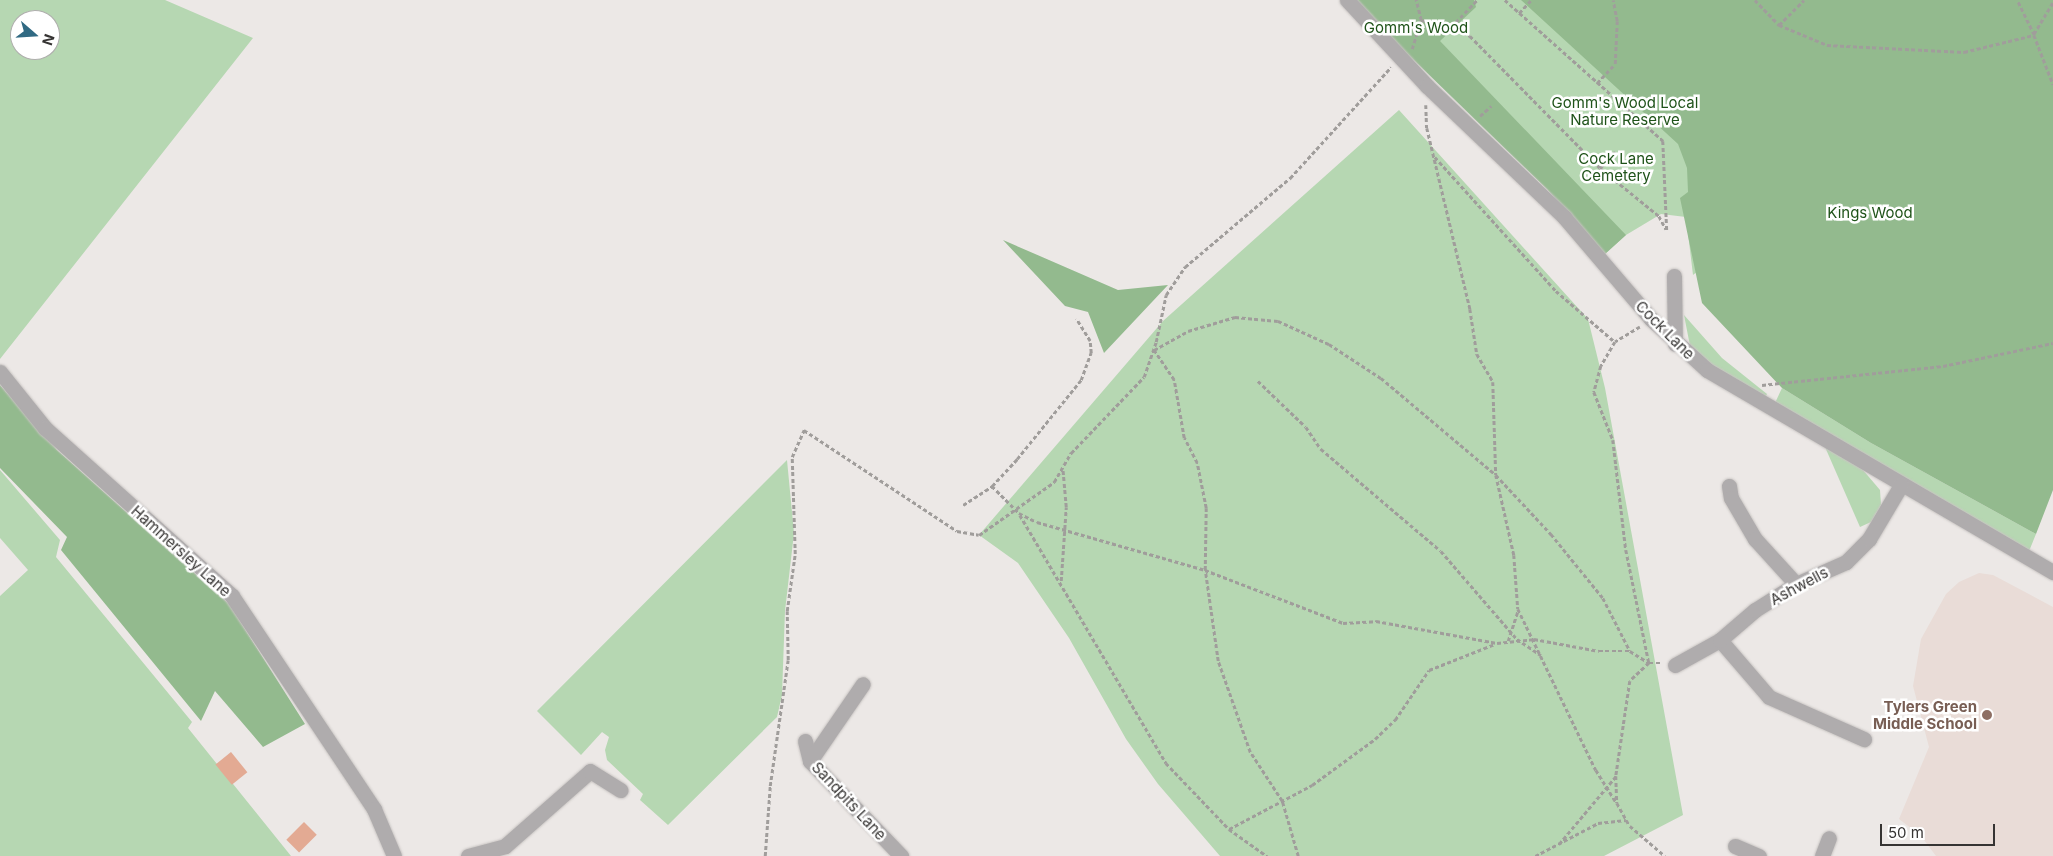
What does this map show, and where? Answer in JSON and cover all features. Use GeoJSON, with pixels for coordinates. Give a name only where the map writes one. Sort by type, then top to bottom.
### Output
{"type":"FeatureCollection","features":[{"type":"Feature","properties":{"kind":"street","name":"Cock Lane"},"geometry":{"type":"LineString","coordinates":[[1347,0],[1427,86],[1564,217],[1651,319],[1675,344],[1736,388],[2053,572]]}},
{"type":"Feature","properties":{"kind":"street"},"geometry":{"type":"LineString","coordinates":[[1674,276],[1675,344]]}},
{"type":"Feature","properties":{"kind":"street","name":"Hammersley Lane"},"geometry":{"type":"LineString","coordinates":[[0,372],[45,428],[232,596],[374,808],[394,856]]}},
{"type":"Feature","properties":{"kind":"street","name":"Ashwells"},"geometry":{"type":"LineString","coordinates":[[1675,665],[1720,640],[1755,610],[1796,584],[1846,562],[1869,539],[1901,485]]}},
{"type":"Feature","properties":{"kind":"street"},"geometry":{"type":"LineString","coordinates":[[1729,486],[1731,498],[1755,539],[1796,584]]}},
{"type":"Feature","properties":{"kind":"street"},"geometry":{"type":"LineString","coordinates":[[1720,640],[1769,697],[1864,739]]}},
{"type":"Feature","properties":{"kind":"street"},"geometry":{"type":"LineString","coordinates":[[810,761],[862,684]]}},
{"type":"Feature","properties":{"kind":"street","name":"Sandpits Lane"},"geometry":{"type":"LineString","coordinates":[[805,741],[810,761],[901,856]]}},
{"type":"Feature","properties":{"kind":"street"},"geometry":{"type":"LineString","coordinates":[[468,856],[505,846],[590,772],[621,790]]}},
{"type":"Feature","properties":{"kind":"street"},"geometry":{"type":"LineString","coordinates":[[1822,856],[1829,838]]}},
{"type":"Feature","properties":{"kind":"street"},"geometry":{"type":"LineString","coordinates":[[1735,846],[1759,856]]}},
{"type":"Feature","properties":{"kind":"path"},"geometry":{"type":"LineString","coordinates":[[1414,48],[1421,20],[1416,0]]}},
{"type":"Feature","properties":{"kind":"path"},"geometry":{"type":"LineString","coordinates":[[1452,27],[1477,0]]}},
{"type":"Feature","properties":{"kind":"path"},"geometry":{"type":"LineString","coordinates":[[1421,20],[1452,27],[1470,36],[1600,168],[1659,216],[1667,231],[1668,176],[1663,141],[1596,83],[1506,0]]}},
{"type":"Feature","properties":{"kind":"path"},"geometry":{"type":"LineString","coordinates":[[1519,13],[1531,0]]}},
{"type":"Feature","properties":{"kind":"path"},"geometry":{"type":"LineString","coordinates":[[1596,83],[1615,64],[1617,21],[1613,0]]}},
{"type":"Feature","properties":{"kind":"path"},"geometry":{"type":"LineString","coordinates":[[1755,0],[1779,25],[1826,45],[1884,50],[1964,52],[2034,35],[2053,3]]}},
{"type":"Feature","properties":{"kind":"path"},"geometry":{"type":"LineString","coordinates":[[1779,25],[1804,0]]}},
{"type":"Feature","properties":{"kind":"path"},"geometry":{"type":"LineString","coordinates":[[2017,0],[2034,35],[2053,84]]}},
{"type":"Feature","properties":{"kind":"path"},"geometry":{"type":"LineString","coordinates":[[765,856],[770,786],[788,660],[787,611],[795,554],[792,458],[804,430],[957,531],[978,535],[1013,507],[1054,482],[1071,453],[1144,377],[1154,350],[1166,295],[1185,267],[1290,178],[1394,64]]}},
{"type":"Feature","properties":{"kind":"path"},"geometry":{"type":"LineString","coordinates":[[1427,86],[1427,128],[1470,309],[1477,354],[1493,382],[1496,475],[1514,555],[1518,610],[1508,641]]}},
{"type":"Feature","properties":{"kind":"path"},"geometry":{"type":"LineString","coordinates":[[1600,168],[1616,152]]}},
{"type":"Feature","properties":{"kind":"path"},"geometry":{"type":"LineString","coordinates":[[1434,156],[1556,292],[1615,342]]}},
{"type":"Feature","properties":{"kind":"path"},"geometry":{"type":"LineString","coordinates":[[1154,350],[1188,331],[1235,317],[1278,321],[1329,344],[1381,378],[1496,475],[1603,598],[1630,651],[1649,663]]}},
{"type":"Feature","properties":{"kind":"path"},"geometry":{"type":"LineString","coordinates":[[963,505],[992,486],[1081,380],[1091,353],[1086,329],[1076,319]]}},
{"type":"Feature","properties":{"kind":"path"},"geometry":{"type":"LineString","coordinates":[[1649,663],[1626,550],[1613,440],[1594,392],[1601,366],[1615,342],[1651,319]]}},
{"type":"Feature","properties":{"kind":"path"},"geometry":{"type":"LineString","coordinates":[[1736,388],[1943,366],[2053,343]]}},
{"type":"Feature","properties":{"kind":"path"},"geometry":{"type":"LineString","coordinates":[[1154,350],[1174,380],[1184,438],[1197,463],[1206,508],[1205,570],[1218,661],[1250,752],[1282,801],[1298,856]]}},
{"type":"Feature","properties":{"kind":"path"},"geometry":{"type":"LineString","coordinates":[[1258,381],[1306,427],[1321,449],[1441,551],[1517,639],[1542,656]]}},
{"type":"Feature","properties":{"kind":"path"},"geometry":{"type":"LineString","coordinates":[[1061,583],[1063,530],[1066,508],[1063,468]]}},
{"type":"Feature","properties":{"kind":"path"},"geometry":{"type":"LineString","coordinates":[[992,486],[1019,514],[1044,560],[1061,583],[1166,763],[1229,829],[1267,856]]}},
{"type":"Feature","properties":{"kind":"path"},"geometry":{"type":"LineString","coordinates":[[1019,514],[1063,530],[1205,570],[1344,623],[1376,621],[1497,643]]}},
{"type":"Feature","properties":{"kind":"path"},"geometry":{"type":"LineString","coordinates":[[1518,610],[1606,787],[1626,820],[1665,856]]}},
{"type":"Feature","properties":{"kind":"path"},"geometry":{"type":"LineString","coordinates":[[1229,829],[1312,785],[1375,739],[1394,720],[1429,670],[1497,643],[1517,639],[1534,639],[1599,651],[1630,651]]}},
{"type":"Feature","properties":{"kind":"path"},"geometry":{"type":"LineString","coordinates":[[1617,803],[1616,776],[1630,682],[1649,663]]}},
{"type":"Feature","properties":{"kind":"path"},"geometry":{"type":"LineString","coordinates":[[1557,846],[1616,776]]}},
{"type":"Feature","properties":{"kind":"path"},"geometry":{"type":"LineString","coordinates":[[1535,856],[1598,823],[1626,820]]}},
{"type":"Feature","properties":{"kind":"shaded area","name":"Tylers Green Middle School"},"geometry":{"type":"Polygon","coordinates":[[[1979,573],[1993,575],[2053,607],[2053,856],[1936,856],[1921,836],[1899,819],[1929,747],[1913,686],[1921,639],[1946,594],[1959,582],[1979,573]]]}},
{"type":"Feature","properties":{"kind":"green space"},"geometry":{"type":"Polygon","coordinates":[[[0,0],[165,0],[253,38],[0,359],[0,0]]]}},
{"type":"Feature","properties":{"kind":"green space","name":"Gomm's Wood Local Nature Reserve"},"geometry":{"type":"Polygon","coordinates":[[[1352,0],[2053,0],[1693,275],[1686,217],[1661,214],[1626,235],[1605,254],[1547,189],[1352,0]]]}},
{"type":"Feature","properties":{"kind":"green space","name":"Gomm's Wood"},"geometry":{"type":"Polygon","coordinates":[[[1352,0],[1474,0],[1476,7],[1440,41],[1626,235],[1605,254],[1547,189],[1352,0]]]}},
{"type":"Feature","properties":{"kind":"green space","name":"Kings Wood"},"geometry":{"type":"Polygon","coordinates":[[[1521,0],[2053,0],[2053,490],[2036,534],[1871,443],[1782,388],[1702,303],[1680,198],[1688,192],[1687,168],[1678,144],[1521,0]]]}},
{"type":"Feature","properties":{"kind":"green space"},"geometry":{"type":"Polygon","coordinates":[[[1399,110],[1588,319],[1605,388],[1683,815],[1604,856],[1220,856],[1158,784],[1126,739],[1069,638],[1018,563],[979,535],[1163,321],[1399,110]]]}},
{"type":"Feature","properties":{"kind":"green space"},"geometry":{"type":"Polygon","coordinates":[[[1003,240],[1118,290],[1168,285],[1104,353],[1088,312],[1065,306],[1003,240]]]}},
{"type":"Feature","properties":{"kind":"green space"},"geometry":{"type":"Polygon","coordinates":[[[1684,315],[1722,358],[1767,394],[1765,398],[1691,351],[1684,315]]]}},
{"type":"Feature","properties":{"kind":"green space"},"geometry":{"type":"Polygon","coordinates":[[[0,385],[57,450],[229,604],[305,724],[263,747],[215,691],[201,721],[61,550],[67,537],[0,468],[0,385]]]}},
{"type":"Feature","properties":{"kind":"green space"},"geometry":{"type":"Polygon","coordinates":[[[1782,388],[1871,443],[2036,534],[2027,556],[1775,403],[1782,388]]]}},
{"type":"Feature","properties":{"kind":"green space"},"geometry":{"type":"Polygon","coordinates":[[[1825,447],[1863,470],[1880,490],[1881,505],[1871,522],[1860,527],[1825,447]]]}},
{"type":"Feature","properties":{"kind":"green space"},"geometry":{"type":"Polygon","coordinates":[[[787,460],[794,533],[785,611],[782,695],[777,717],[668,825],[640,800],[643,794],[607,760],[605,750],[609,737],[602,732],[581,755],[537,711],[787,460]]]}},
{"type":"Feature","properties":{"kind":"green space"},"geometry":{"type":"Polygon","coordinates":[[[0,470],[60,540],[56,557],[192,722],[188,728],[291,856],[0,856],[0,596],[28,570],[0,538],[0,470]]]}},
{"type":"Feature","properties":{"kind":"building"},"geometry":{"type":"Polygon","coordinates":[[[231,752],[247,772],[232,785],[215,765],[231,752]]]}},
{"type":"Feature","properties":{"kind":"building"},"geometry":{"type":"Polygon","coordinates":[[[304,822],[317,835],[299,852],[286,840],[304,822]]]}},
{"type":"Feature","properties":{"kind":"place","name":"Tylers Green Middle School"},"geometry":{"type":"Point","coordinates":[1987,715]}},
{"type":"Feature","properties":{"kind":"park label","name":"Cock Lane Cemetery"},"geometry":{"type":"Point","coordinates":[1616,166]}}]}
